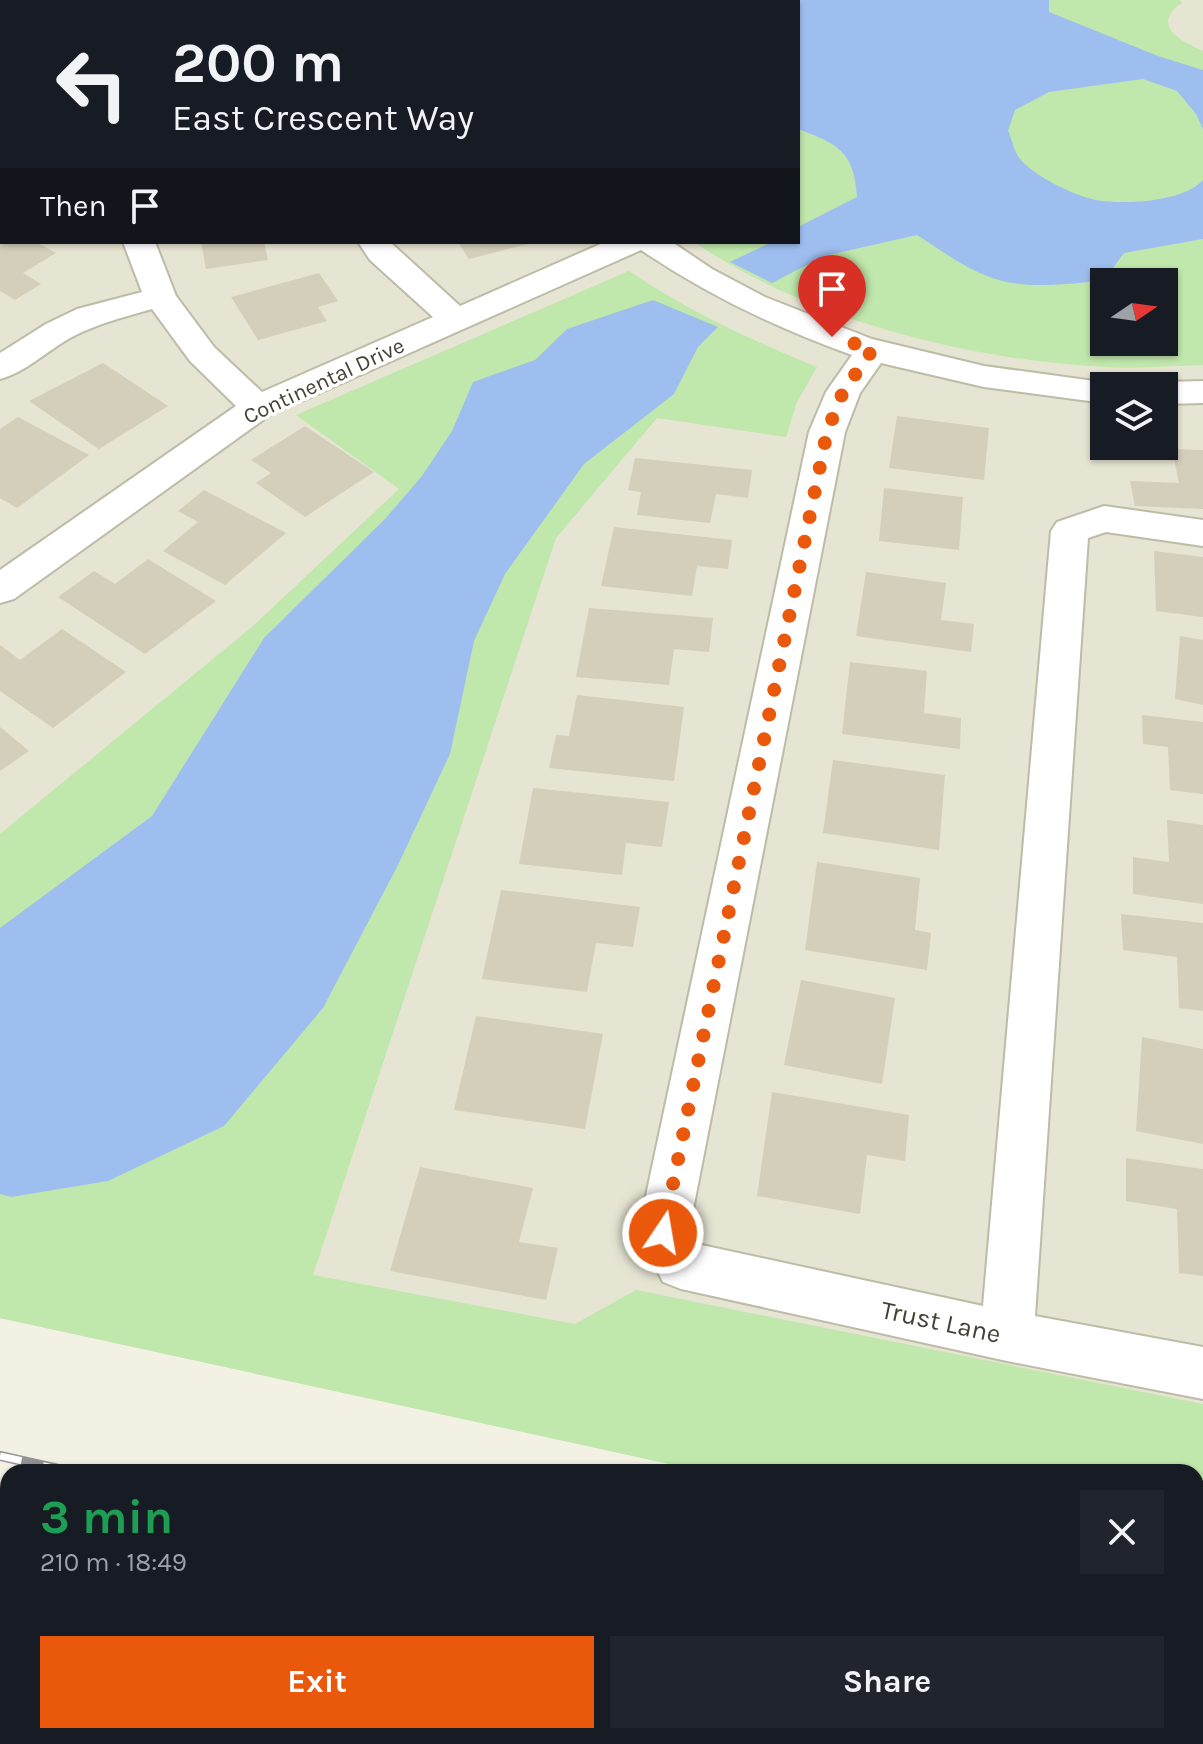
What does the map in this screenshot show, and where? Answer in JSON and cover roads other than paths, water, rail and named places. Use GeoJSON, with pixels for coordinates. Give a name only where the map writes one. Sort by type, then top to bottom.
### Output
{"type":"FeatureCollection","features":[{"type":"Feature","properties":{"kind":"street"},"geometry":{"type":"LineString","coordinates":[[140,244],[160,297],[202,354],[258,407]]}},
{"type":"Feature","properties":{"kind":"street"},"geometry":{"type":"LineString","coordinates":[[375,244],[381,253],[456,320]]}},
{"type":"Feature","properties":{"kind":"street","name":"Continental Drive"},"geometry":{"type":"LineString","coordinates":[[0,589],[258,407],[627,244]]}},
{"type":"Feature","properties":{"kind":"street"},"geometry":{"type":"LineString","coordinates":[[653,244],[743,300],[832,337],[958,371],[1034,386],[1090,391]]}},
{"type":"Feature","properties":{"kind":"street"},"geometry":{"type":"LineString","coordinates":[[0,368],[58,331],[89,316],[160,297]]}},
{"type":"Feature","properties":{"kind":"street","name":"Trust Lane"},"geometry":{"type":"LineString","coordinates":[[873,349],[843,392],[827,432],[663,1233],[681,1265],[1007,1336],[1203,1373]]}},
{"type":"Feature","properties":{"kind":"street"},"geometry":{"type":"LineString","coordinates":[[1178,393],[1203,392]]}},
{"type":"Feature","properties":{"kind":"street"},"geometry":{"type":"LineString","coordinates":[[1007,1336],[1070,531],[1104,519],[1203,533]]}},
{"type":"Feature","properties":{"kind":"water"},"geometry":{"type":"Polygon","coordinates":[[[800,0],[1049,0],[1049,12],[1158,56],[1203,70],[1203,129],[1196,114],[1177,91],[1143,79],[1049,92],[1015,110],[1008,131],[1018,156],[1035,172],[1055,184],[1096,200],[1153,200],[1182,193],[1203,180],[1203,239],[1124,253],[1113,268],[1090,268],[1090,281],[1052,285],[1012,283],[977,272],[917,235],[824,256],[772,283],[730,262],[768,244],[800,244],[800,226],[857,197],[852,169],[841,151],[800,130],[800,0]]]}},
{"type":"Feature","properties":{"kind":"water"},"geometry":{"type":"Polygon","coordinates":[[[653,300],[718,327],[698,347],[674,394],[584,464],[505,574],[474,641],[450,754],[398,865],[323,1008],[224,1126],[108,1181],[11,1197],[0,1194],[0,928],[152,816],[264,638],[385,519],[422,476],[452,431],[473,382],[535,360],[567,329],[653,300]]]}},
{"type":"Feature","properties":{"kind":"railway"},"geometry":{"type":"LineString","coordinates":[[0,1456],[36,1464]]}}]}
